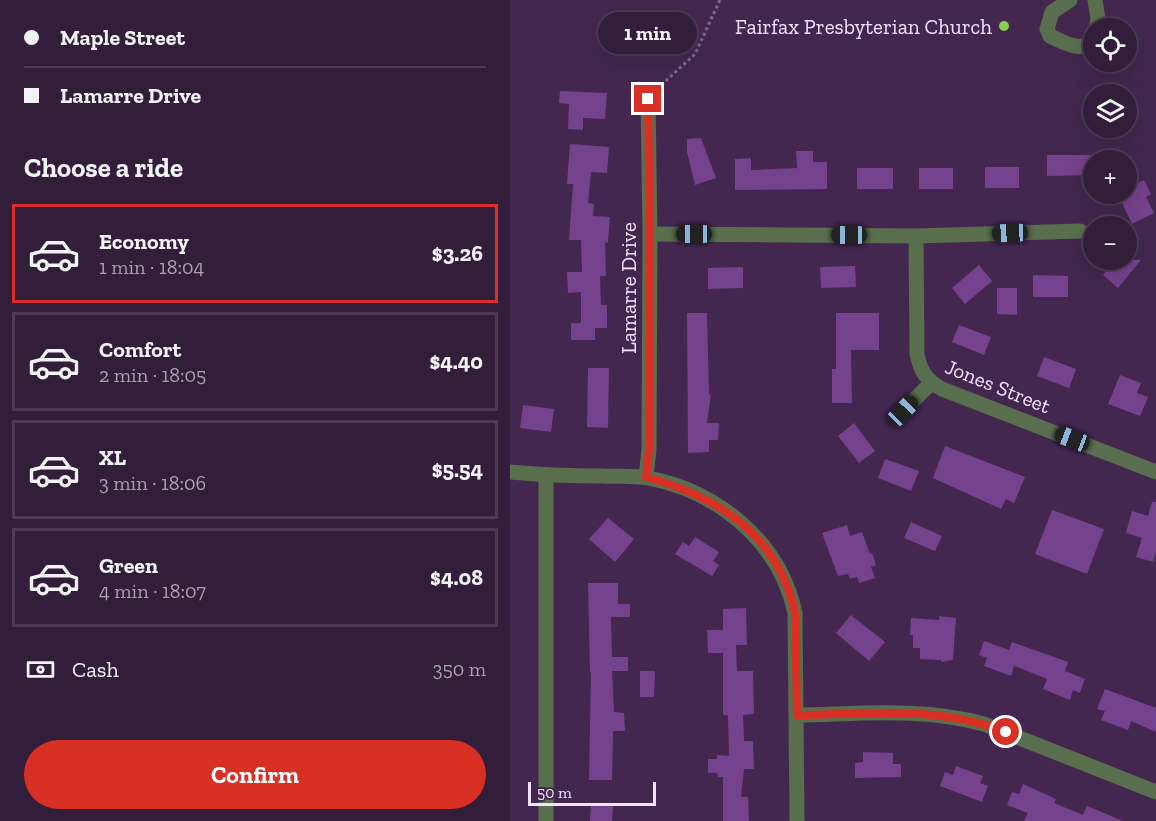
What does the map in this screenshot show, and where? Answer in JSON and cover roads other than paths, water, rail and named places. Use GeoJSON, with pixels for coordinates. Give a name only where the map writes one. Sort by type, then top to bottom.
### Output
{"type":"FeatureCollection","features":[{"type":"Feature","properties":{"kind":"street"},"geometry":{"type":"LineString","coordinates":[[1070,0],[1052,12],[1047,29],[1050,36],[1075,47],[1083,46]]}},
{"type":"Feature","properties":{"kind":"street"},"geometry":{"type":"LineString","coordinates":[[1095,0],[1098,18]]}},
{"type":"Feature","properties":{"kind":"street","name":"Lamarre Drive"},"geometry":{"type":"LineString","coordinates":[[646,477],[649,450],[648,99]]}},
{"type":"Feature","properties":{"kind":"street"},"geometry":{"type":"LineString","coordinates":[[650,234],[916,236],[1080,231]]}},
{"type":"Feature","properties":{"kind":"street","name":"Jones Street"},"geometry":{"type":"LineString","coordinates":[[916,236],[917,354],[919,363],[931,383],[1156,472]]}},
{"type":"Feature","properties":{"kind":"street"},"geometry":{"type":"LineString","coordinates":[[903,411],[931,383]]}},
{"type":"Feature","properties":{"kind":"street"},"geometry":{"type":"LineString","coordinates":[[510,472],[646,477],[676,485],[713,502],[747,527],[772,556],[782,572],[795,613],[797,821]]}},
{"type":"Feature","properties":{"kind":"street"},"geometry":{"type":"LineString","coordinates":[[546,475],[546,821]]}},
{"type":"Feature","properties":{"kind":"street"},"geometry":{"type":"LineString","coordinates":[[797,715],[912,713],[965,718],[1156,792]]}},
{"type":"Feature","properties":{"kind":"place","name":"Fairfax Presbyterian Church"},"geometry":{"type":"Point","coordinates":[1004,26]}}]}
